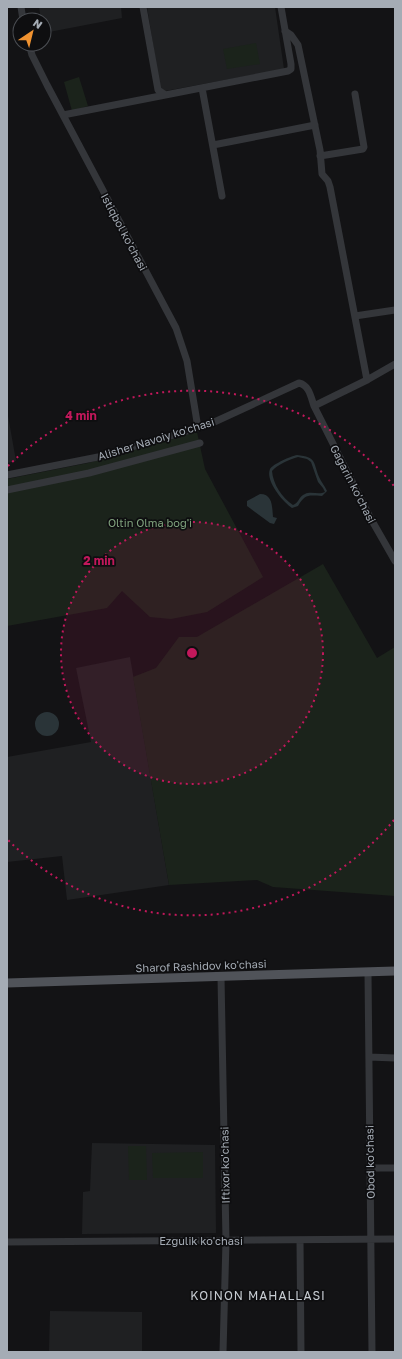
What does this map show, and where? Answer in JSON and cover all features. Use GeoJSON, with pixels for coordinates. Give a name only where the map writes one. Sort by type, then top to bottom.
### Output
{"type":"FeatureCollection","features":[{"type":"Feature","properties":{"kind":"main road","name":"Sharof Rashidov ko'chasi"},"geometry":{"type":"LineString","coordinates":[[7,983],[395,971]]}},
{"type":"Feature","properties":{"kind":"street"},"geometry":{"type":"LineString","coordinates":[[143,7],[158,90],[164,94]]}},
{"type":"Feature","properties":{"kind":"street"},"geometry":{"type":"LineString","coordinates":[[63,115],[164,94],[288,71],[291,69],[291,64],[281,7]]}},
{"type":"Feature","properties":{"kind":"street"},"geometry":{"type":"LineString","coordinates":[[285,31],[291,35],[298,45],[320,150],[322,174],[328,181],[330,187],[367,380]]}},
{"type":"Feature","properties":{"kind":"street","name":"Istiqbol ko'chasi"},"geometry":{"type":"LineString","coordinates":[[31,52],[176,328],[186,361],[198,428]]}},
{"type":"Feature","properties":{"kind":"street"},"geometry":{"type":"LineString","coordinates":[[202,88],[222,196]]}},
{"type":"Feature","properties":{"kind":"street"},"geometry":{"type":"LineString","coordinates":[[320,156],[364,147],[355,94]]}},
{"type":"Feature","properties":{"kind":"street"},"geometry":{"type":"LineString","coordinates":[[213,145],[315,125]]}},
{"type":"Feature","properties":{"kind":"street"},"geometry":{"type":"LineString","coordinates":[[355,316],[395,310]]}},
{"type":"Feature","properties":{"kind":"street"},"geometry":{"type":"LineString","coordinates":[[314,406],[367,380],[395,364]]}},
{"type":"Feature","properties":{"kind":"street","name":"Alisher Navoiy ko'chasi"},"geometry":{"type":"LineString","coordinates":[[7,476],[98,457],[198,428],[299,384]]}},
{"type":"Feature","properties":{"kind":"street","name":"Gagarin ko'chasi"},"geometry":{"type":"LineString","coordinates":[[299,384],[303,384],[307,387],[314,406],[371,519],[395,561]]}},
{"type":"Feature","properties":{"kind":"street"},"geometry":{"type":"LineString","coordinates":[[7,490],[89,473],[200,443]]}},
{"type":"Feature","properties":{"kind":"street","name":"Obod ko'chasi"},"geometry":{"type":"LineString","coordinates":[[368,972],[372,1352]]}},
{"type":"Feature","properties":{"kind":"street","name":"Iftixor ko'chasi"},"geometry":{"type":"LineString","coordinates":[[221,977],[226,1241],[223,1352]]}},
{"type":"Feature","properties":{"kind":"street"},"geometry":{"type":"LineString","coordinates":[[369,1057],[395,1058]]}},
{"type":"Feature","properties":{"kind":"street"},"geometry":{"type":"LineString","coordinates":[[370,1168],[395,1168]]}},
{"type":"Feature","properties":{"kind":"street","name":"Ezgulik ko'chasi"},"geometry":{"type":"LineString","coordinates":[[7,1242],[395,1239]]}},
{"type":"Feature","properties":{"kind":"street"},"geometry":{"type":"LineString","coordinates":[[300,1240],[301,1352]]}},
{"type":"Feature","properties":{"kind":"shaded area"},"geometry":{"type":"Polygon","coordinates":[[[39,7],[121,7],[122,18],[52,31],[52,12],[40,12],[39,7]]]}},
{"type":"Feature","properties":{"kind":"shaded area"},"geometry":{"type":"Polygon","coordinates":[[[147,7],[275,7],[284,69],[165,91],[160,88],[147,7]]]}},
{"type":"Feature","properties":{"kind":"shaded area"},"geometry":{"type":"Polygon","coordinates":[[[7,410],[16,461],[7,463],[7,410]]]}},
{"type":"Feature","properties":{"kind":"shaded area"},"geometry":{"type":"Polygon","coordinates":[[[297,455],[308,457],[313,461],[320,479],[327,491],[322,496],[307,496],[298,506],[292,508],[276,491],[272,485],[269,474],[272,467],[282,460],[297,455]],[[298,457],[295,458],[280,464],[272,471],[274,481],[279,490],[285,499],[293,505],[297,503],[301,496],[305,494],[325,492],[318,482],[311,462],[307,459],[298,457]]]}},
{"type":"Feature","properties":{"kind":"shaded area"},"geometry":{"type":"Polygon","coordinates":[[[260,494],[267,496],[270,499],[273,517],[277,518],[274,524],[270,523],[247,506],[247,501],[260,494]]]}},
{"type":"Feature","properties":{"kind":"shaded area"},"geometry":{"type":"Polygon","coordinates":[[[130,657],[169,885],[67,900],[62,856],[7,862],[7,757],[91,742],[76,668],[130,657]]]}},
{"type":"Feature","properties":{"kind":"shaded area"},"geometry":{"type":"Polygon","coordinates":[[[47,712],[55,716],[59,724],[55,732],[47,736],[39,732],[35,724],[39,716],[47,712]]]}},
{"type":"Feature","properties":{"kind":"shaded area"},"geometry":{"type":"Polygon","coordinates":[[[92,1143],[215,1145],[216,1233],[82,1234],[83,1192],[90,1191],[92,1143]]]}},
{"type":"Feature","properties":{"kind":"shaded area"},"geometry":{"type":"Polygon","coordinates":[[[50,1311],[142,1312],[142,1352],[49,1352],[50,1311]]]}},
{"type":"Feature","properties":{"kind":"green space"},"geometry":{"type":"Polygon","coordinates":[[[256,43],[260,64],[227,69],[223,49],[256,43]]]}},
{"type":"Feature","properties":{"kind":"green space"},"geometry":{"type":"Polygon","coordinates":[[[79,77],[88,106],[72,111],[64,82],[79,77]]]}},
{"type":"Feature","properties":{"kind":"green space","name":"Oltin Olma bog'i"},"geometry":{"type":"Polygon","coordinates":[[[197,432],[205,469],[263,577],[207,612],[171,619],[150,617],[122,591],[107,608],[7,626],[7,479],[88,463],[197,432]]]}},
{"type":"Feature","properties":{"kind":"green space"},"geometry":{"type":"Polygon","coordinates":[[[323,564],[377,658],[395,647],[395,896],[273,887],[257,880],[169,885],[133,677],[156,668],[179,637],[197,637],[323,564]]]}},
{"type":"Feature","properties":{"kind":"green space"},"geometry":{"type":"Polygon","coordinates":[[[128,1146],[146,1146],[147,1180],[129,1180],[128,1146]]]}},
{"type":"Feature","properties":{"kind":"green space"},"geometry":{"type":"Polygon","coordinates":[[[203,1152],[203,1178],[153,1178],[152,1153],[203,1152]]]}},
{"type":"Feature","properties":{"kind":"district","name":"KOINON MAHALLASI"},"geometry":{"type":"Point","coordinates":[258,1296]}}]}
